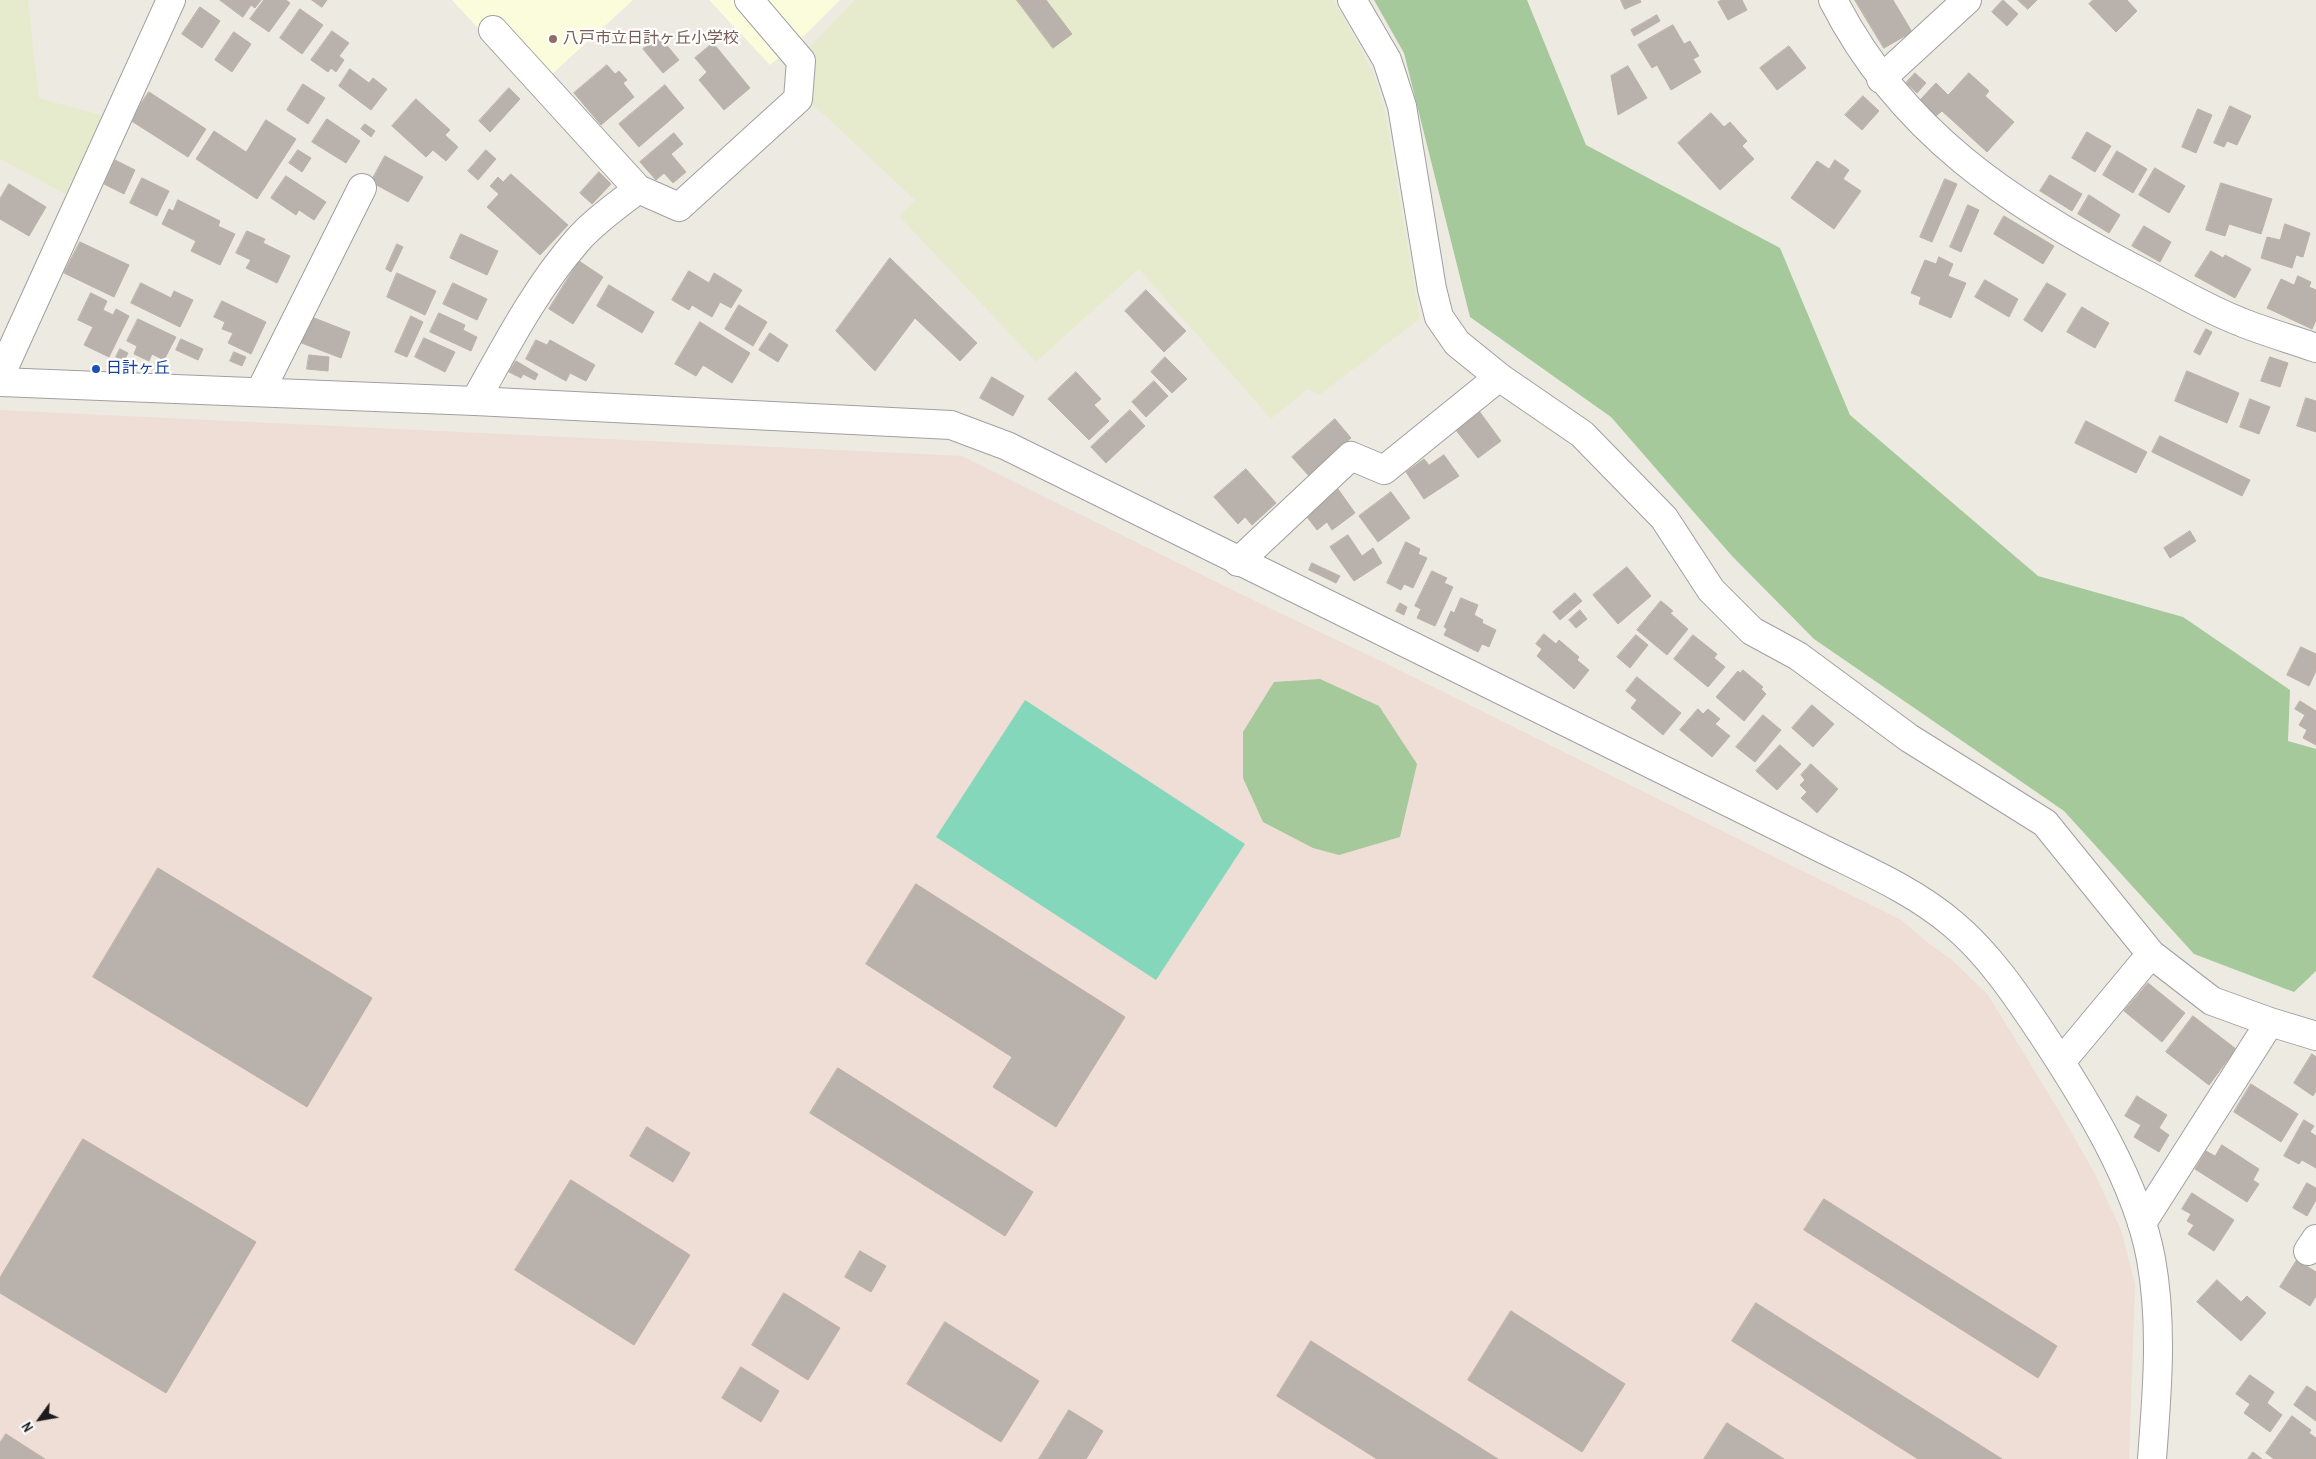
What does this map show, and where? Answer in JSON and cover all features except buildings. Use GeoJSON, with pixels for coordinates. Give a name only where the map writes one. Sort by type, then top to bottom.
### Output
{"type":"FeatureCollection","features":[{"type":"Feature","properties":{"kind":"street"},"geometry":{"type":"LineString","coordinates":[[0,376],[171,0]]}},
{"type":"Feature","properties":{"kind":"street"},"geometry":{"type":"LineString","coordinates":[[492,30],[638,189],[679,207],[798,99],[802,62],[749,0]]}},
{"type":"Feature","properties":{"kind":"street"},"geometry":{"type":"LineString","coordinates":[[1352,0],[1387,60],[1402,106],[1432,289],[1439,317],[1457,343],[1499,377],[1582,434],[1664,518],[1711,590],[1752,631],[1798,656],[1909,738],[2045,823],[2150,954],[2212,1001],[2270,1022],[2311,1026]]}},
{"type":"Feature","properties":{"kind":"street"},"geometry":{"type":"LineString","coordinates":[[1833,0],[1851,33],[1881,79],[1910,112],[1946,147],[2016,201],[2097,249],[2239,322],[2316,348]]}},
{"type":"Feature","properties":{"kind":"street"},"geometry":{"type":"LineString","coordinates":[[1881,79],[1967,0]]}},
{"type":"Feature","properties":{"kind":"street"},"geometry":{"type":"LineString","coordinates":[[260,392],[362,188]]}},
{"type":"Feature","properties":{"kind":"street"},"geometry":{"type":"LineString","coordinates":[[474,401],[514,330],[550,274],[578,239],[638,189]]}},
{"type":"Feature","properties":{"kind":"street"},"geometry":{"type":"LineString","coordinates":[[1238,562],[1351,456],[1384,470],[1499,377]]}},
{"type":"Feature","properties":{"kind":"street"},"geometry":{"type":"LineString","coordinates":[[0,382],[474,401],[951,425],[1006,446],[1803,839],[1924,903],[1954,924],[1980,951],[2013,992],[2061,1062],[2090,1111],[2120,1170],[2142,1223],[2151,1258],[2157,1298],[2158,1367],[2152,1459]]}},
{"type":"Feature","properties":{"kind":"street"},"geometry":{"type":"LineString","coordinates":[[2061,1062],[2150,954]]}},
{"type":"Feature","properties":{"kind":"street"},"geometry":{"type":"LineString","coordinates":[[2142,1223],[2270,1022]]}},
{"type":"Feature","properties":{"kind":"shaded area"},"geometry":{"type":"Polygon","coordinates":[[[0,0],[28,0],[39,98],[104,116],[65,194],[0,159],[0,0]]]}},
{"type":"Feature","properties":{"kind":"shaded area","name":"八戸市立日計ヶ丘小学校"},"geometry":{"type":"Polygon","coordinates":[[[452,0],[633,0],[551,75],[494,45],[452,0]]]}},
{"type":"Feature","properties":{"kind":"shaded area","name":"八戸市立日計ヶ丘小学校"},"geometry":{"type":"Polygon","coordinates":[[[709,0],[840,0],[800,40],[770,65],[709,0]]]}},
{"type":"Feature","properties":{"kind":"shaded area"},"geometry":{"type":"Polygon","coordinates":[[[855,0],[1334,0],[1374,74],[1385,111],[1420,319],[1319,395],[1308,389],[1271,419],[1139,269],[1036,362],[899,216],[915,200],[809,101],[808,48],[855,0]]]}},
{"type":"Feature","properties":{"kind":"shaded area"},"geometry":{"type":"Polygon","coordinates":[[[0,410],[962,456],[1265,606],[1383,662],[1901,920],[1928,943],[1951,959],[1988,995],[2095,1174],[2121,1230],[2135,1284],[2129,1459],[0,1459],[0,410]]]}},
{"type":"Feature","properties":{"kind":"green space"},"geometry":{"type":"Polygon","coordinates":[[[1374,0],[1527,0],[1586,145],[1780,248],[1850,415],[2038,576],[2183,617],[2290,690],[2288,741],[2316,749],[2316,971],[2294,992],[2194,954],[2064,811],[1814,639],[1732,556],[1611,417],[1470,317],[1404,53],[1374,0]]]}},
{"type":"Feature","properties":{"kind":"green space"},"geometry":{"type":"Polygon","coordinates":[[[1320,679],[1379,706],[1417,764],[1400,837],[1339,855],[1313,848],[1263,822],[1243,778],[1243,732],[1274,682],[1320,679]]]}},
{"type":"Feature","properties":{"kind":"green space"},"geometry":{"type":"Polygon","coordinates":[[[1025,700],[1245,844],[1156,980],[936,837],[1025,700]]]}},
{"type":"Feature","properties":{"kind":"place","name":"八戸市立日計ヶ丘小学校"},"geometry":{"type":"Point","coordinates":[553,39]}},
{"type":"Feature","properties":{"kind":"place","name":"日計ヶ丘"},"geometry":{"type":"Point","coordinates":[96,369]}}]}
